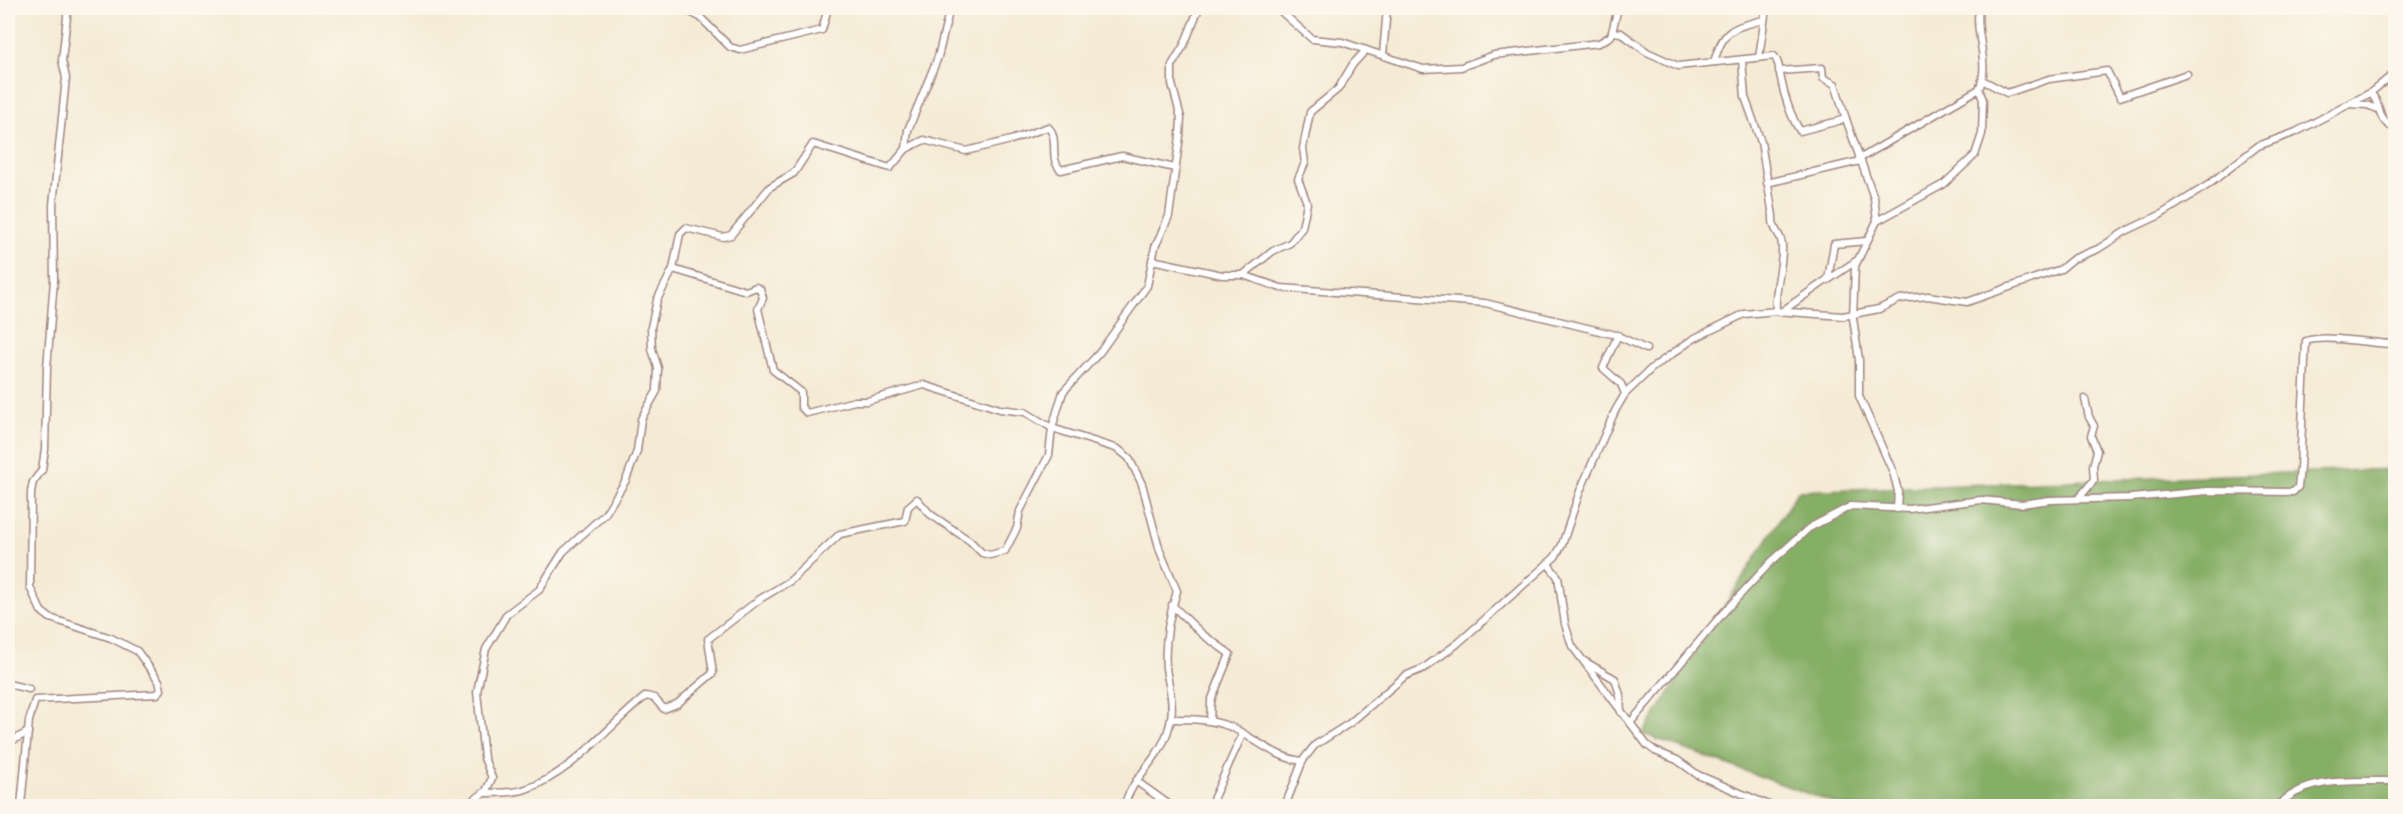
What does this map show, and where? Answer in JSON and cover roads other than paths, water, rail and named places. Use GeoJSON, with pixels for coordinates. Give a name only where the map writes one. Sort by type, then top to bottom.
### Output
{"type":"FeatureCollection","features":[{"type":"Feature","properties":{"kind":"street"},"geometry":{"type":"LineString","coordinates":[[8,806],[21,805],[31,710],[37,699],[153,694],[161,690],[159,681],[137,651],[103,636],[50,618],[40,611],[30,587],[32,487],[42,470],[46,438],[47,368],[54,280],[53,205],[66,78],[62,60],[68,8]]}},
{"type":"Feature","properties":{"kind":"street"},"geometry":{"type":"LineString","coordinates":[[682,8],[700,17],[730,47],[740,50],[822,30],[828,8]]}},
{"type":"Feature","properties":{"kind":"street"},"geometry":{"type":"LineString","coordinates":[[906,149],[908,130],[938,57],[950,8]]}},
{"type":"Feature","properties":{"kind":"street"},"geometry":{"type":"LineString","coordinates":[[484,794],[519,791],[540,783],[584,752],[646,696],[654,698],[664,709],[677,705],[713,673],[708,639],[760,599],[790,581],[840,534],[905,521],[908,507],[917,499],[930,514],[970,540],[982,553],[990,555],[1005,552],[1017,528],[1020,511],[1049,455],[1052,428],[1066,387],[1100,352],[1119,322],[1142,295],[1152,260],[1169,216],[1181,118],[1172,84],[1172,65],[1184,45],[1199,8]]}},
{"type":"Feature","properties":{"kind":"street"},"geometry":{"type":"LineString","coordinates":[[1277,8],[1312,39],[1342,42],[1423,69],[1450,69],[1494,56],[1594,45],[1608,39],[1618,8]]}},
{"type":"Feature","properties":{"kind":"street"},"geometry":{"type":"LineString","coordinates":[[1383,55],[1387,8]]}},
{"type":"Feature","properties":{"kind":"street"},"geometry":{"type":"LineString","coordinates":[[1759,58],[1766,8]]}},
{"type":"Feature","properties":{"kind":"street"},"geometry":{"type":"LineString","coordinates":[[1767,183],[1860,160],[1979,89],[1984,81],[1981,31],[1977,20],[1979,8]]}},
{"type":"Feature","properties":{"kind":"street"},"geometry":{"type":"LineString","coordinates":[[1714,62],[1719,42],[1723,37],[1736,28],[1763,20]]}},
{"type":"Feature","properties":{"kind":"street"},"geometry":{"type":"LineString","coordinates":[[1612,32],[1621,33],[1647,52],[1678,66],[1774,56],[1779,62],[1779,71],[1792,114],[1800,131],[1846,118]]}},
{"type":"Feature","properties":{"kind":"street"},"geometry":{"type":"LineString","coordinates":[[1243,275],[1273,251],[1290,243],[1302,228],[1307,203],[1298,179],[1305,163],[1303,147],[1310,112],[1338,89],[1366,50]]}},
{"type":"Feature","properties":{"kind":"street"},"geometry":{"type":"LineString","coordinates":[[1742,60],[1745,97],[1761,142],[1773,216],[1772,226],[1782,245],[1775,293],[1778,312]]}},
{"type":"Feature","properties":{"kind":"street"},"geometry":{"type":"LineString","coordinates":[[1779,71],[1822,68],[1823,78],[1835,84],[1874,198],[1877,221]]}},
{"type":"Feature","properties":{"kind":"street"},"geometry":{"type":"LineString","coordinates":[[1984,81],[2007,93],[2049,79],[2107,71],[2120,97],[2187,74]]}},
{"type":"Feature","properties":{"kind":"street"},"geometry":{"type":"LineString","coordinates":[[1285,807],[1303,761],[1320,741],[1350,723],[1405,676],[1424,668],[1457,645],[1548,564],[1562,545],[1580,491],[1604,433],[1625,394],[1652,368],[1703,334],[1744,314],[1778,312],[1840,317],[1880,309],[1900,300],[1919,297],[1971,302],[2061,269],[2073,259],[2098,249],[2133,227],[2160,215],[2208,185],[2258,146],[2296,132],[2370,93],[2396,72]]}},
{"type":"Feature","properties":{"kind":"street"},"geometry":{"type":"LineString","coordinates":[[1897,509],[1898,491],[1893,471],[1859,396],[1859,360],[1853,315],[1857,261],[1877,221],[1944,184],[1975,155],[1982,134],[1983,100],[1979,89]]}},
{"type":"Feature","properties":{"kind":"street"},"geometry":{"type":"LineString","coordinates":[[2370,93],[2374,97],[2383,121],[2396,129]]}},
{"type":"Feature","properties":{"kind":"street"},"geometry":{"type":"LineString","coordinates":[[2346,104],[2367,105],[2378,109]]}},
{"type":"Feature","properties":{"kind":"street"},"geometry":{"type":"LineString","coordinates":[[466,807],[484,794],[492,778],[484,758],[477,692],[486,649],[507,614],[539,590],[563,552],[604,514],[626,480],[637,452],[641,419],[657,391],[658,368],[652,349],[651,327],[657,300],[673,269],[680,234],[686,228],[723,237],[731,236],[770,187],[794,173],[813,144],[890,168],[906,149],[928,139],[966,151],[1011,140],[1048,127],[1053,133],[1056,165],[1061,170],[1122,156],[1175,168]]}},
{"type":"Feature","properties":{"kind":"street"},"geometry":{"type":"LineString","coordinates":[[1827,280],[1834,244],[1866,241]]}},
{"type":"Feature","properties":{"kind":"street"},"geometry":{"type":"LineString","coordinates":[[1152,260],[1222,275],[1243,275],[1281,288],[1485,303],[1618,335],[1646,349]]}},
{"type":"Feature","properties":{"kind":"street"},"geometry":{"type":"LineString","coordinates":[[1778,312],[1857,261]]}},
{"type":"Feature","properties":{"kind":"street"},"geometry":{"type":"LineString","coordinates":[[673,269],[746,291],[756,287],[760,289],[763,298],[758,309],[773,370],[801,392],[801,407],[807,413],[855,401],[867,401],[924,385],[1000,409],[1025,412],[1052,428],[1118,449],[1129,458],[1142,484],[1160,551],[1177,590],[1172,605],[1166,645],[1171,719],[1161,750],[1128,793],[1124,807]]}},
{"type":"Feature","properties":{"kind":"street"},"geometry":{"type":"LineString","coordinates":[[1618,335],[1603,368],[1621,384],[1625,394]]}},
{"type":"Feature","properties":{"kind":"street"},"geometry":{"type":"LineString","coordinates":[[1630,723],[1725,612],[1802,533],[1851,506],[1919,509],[1981,500],[2011,504],[2079,498],[2131,498],[2208,491],[2297,490],[2306,340],[2321,337],[2396,344]]}},
{"type":"Feature","properties":{"kind":"street"},"geometry":{"type":"LineString","coordinates":[[2079,498],[2094,480],[2092,466],[2097,451],[2091,436],[2094,426],[2089,417],[2085,399]]}},
{"type":"Feature","properties":{"kind":"street"},"geometry":{"type":"LineString","coordinates":[[1548,564],[1558,577],[1570,643],[1621,713],[1655,751],[1677,760],[1698,776],[1771,807]]}},
{"type":"Feature","properties":{"kind":"street"},"geometry":{"type":"LineString","coordinates":[[1172,605],[1202,634],[1230,654],[1211,701],[1210,720]]}},
{"type":"Feature","properties":{"kind":"street"},"geometry":{"type":"LineString","coordinates":[[1582,660],[1615,679],[1620,695],[1621,713]]}},
{"type":"Feature","properties":{"kind":"street"},"geometry":{"type":"LineString","coordinates":[[8,684],[29,689]]}},
{"type":"Feature","properties":{"kind":"street"},"geometry":{"type":"LineString","coordinates":[[1171,719],[1210,720],[1243,733],[1281,755],[1303,761]]}},
{"type":"Feature","properties":{"kind":"street"},"geometry":{"type":"LineString","coordinates":[[8,743],[28,732]]}},
{"type":"Feature","properties":{"kind":"street"},"geometry":{"type":"LineString","coordinates":[[1210,807],[1243,733]]}},
{"type":"Feature","properties":{"kind":"street"},"geometry":{"type":"LineString","coordinates":[[2277,807],[2296,793],[2315,785],[2352,779],[2396,781]]}},
{"type":"Feature","properties":{"kind":"street"},"geometry":{"type":"LineString","coordinates":[[1136,782],[1170,807]]}}]}
